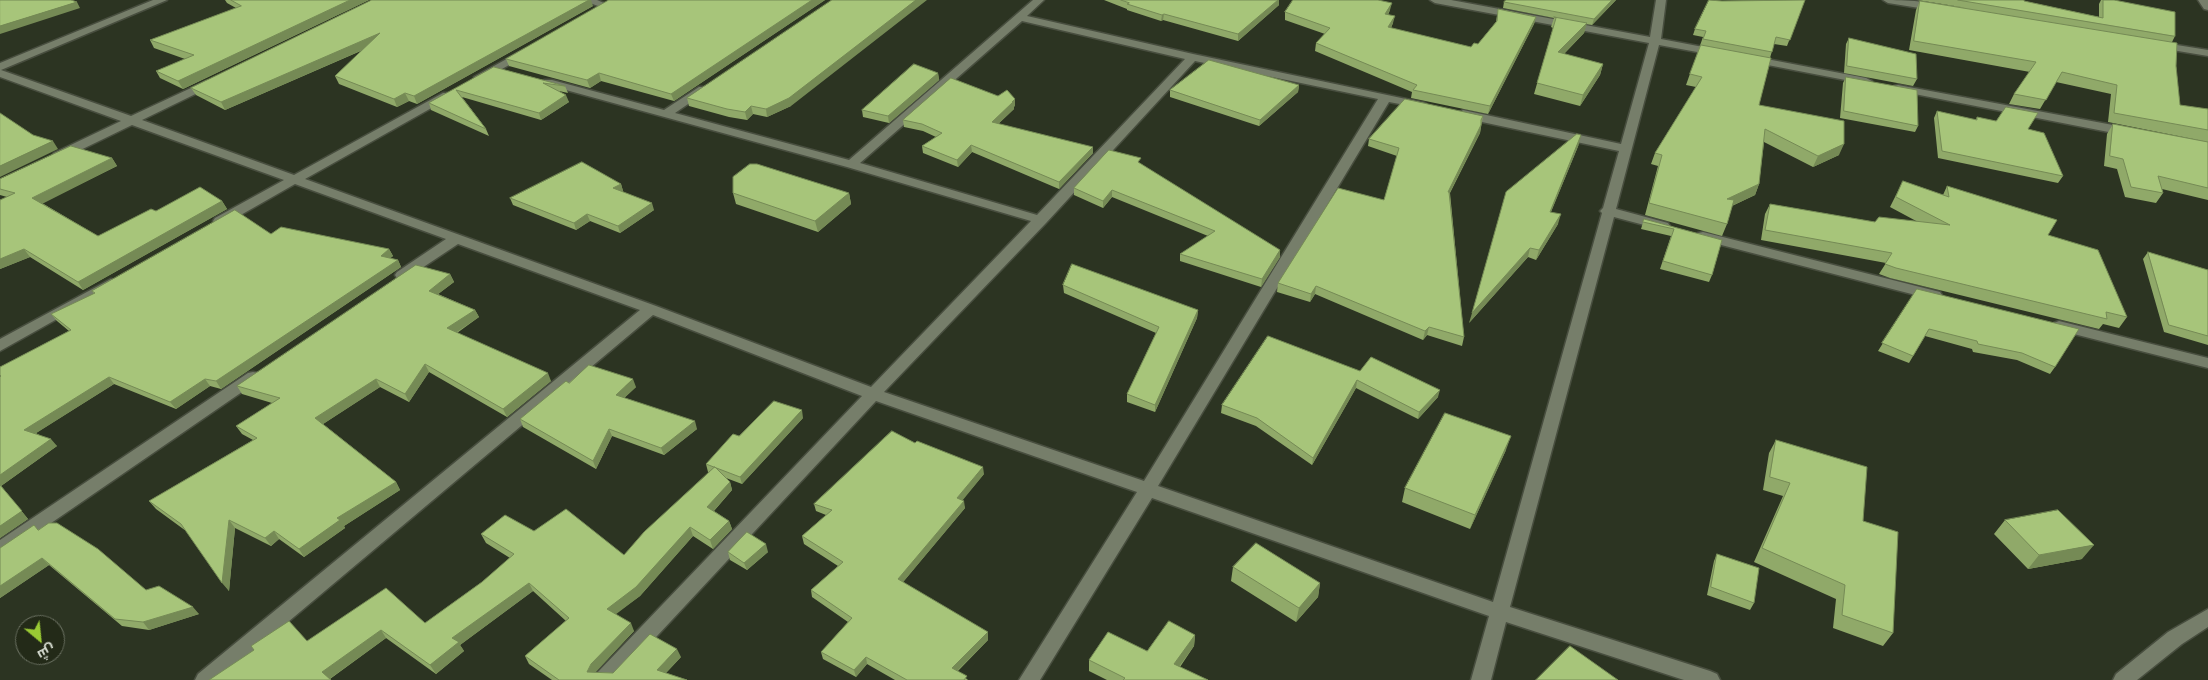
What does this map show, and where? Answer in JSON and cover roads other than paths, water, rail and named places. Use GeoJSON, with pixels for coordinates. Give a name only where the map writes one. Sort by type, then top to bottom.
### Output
{"type":"FeatureCollection","features":[{"type":"Feature","properties":{"kind":"street"},"geometry":{"type":"LineString","coordinates":[[0,67],[162,0]]}},
{"type":"Feature","properties":{"kind":"street"},"geometry":{"type":"LineString","coordinates":[[586,0],[611,3]]}},
{"type":"Feature","properties":{"kind":"street"},"geometry":{"type":"LineString","coordinates":[[850,164],[1039,0]]}},
{"type":"Feature","properties":{"kind":"street"},"geometry":{"type":"LineString","coordinates":[[1481,680],[1654,41],[1661,0]]}},
{"type":"Feature","properties":{"kind":"street"},"geometry":{"type":"LineString","coordinates":[[1888,0],[1946,10]]}},
{"type":"Feature","properties":{"kind":"street"},"geometry":{"type":"LineString","coordinates":[[2204,0],[2208,7]]}},
{"type":"Feature","properties":{"kind":"street"},"geometry":{"type":"LineString","coordinates":[[1443,1],[2140,134]]}},
{"type":"Feature","properties":{"kind":"street"},"geometry":{"type":"LineString","coordinates":[[589,15],[611,3]]}},
{"type":"Feature","properties":{"kind":"street"},"geometry":{"type":"LineString","coordinates":[[1020,17],[1192,57],[1432,108]]}},
{"type":"Feature","properties":{"kind":"street"},"geometry":{"type":"LineString","coordinates":[[206,228],[538,44]]}},
{"type":"Feature","properties":{"kind":"street"},"geometry":{"type":"LineString","coordinates":[[2150,44],[2208,53]]}},
{"type":"Feature","properties":{"kind":"street"},"geometry":{"type":"LineString","coordinates":[[603,680],[873,394],[1041,220],[1192,57]]}},
{"type":"Feature","properties":{"kind":"street"},"geometry":{"type":"LineString","coordinates":[[496,68],[514,74]]}},
{"type":"Feature","properties":{"kind":"street"},"geometry":{"type":"LineString","coordinates":[[0,73],[651,309],[873,394],[1148,488],[1500,612],[1710,680]]}},
{"type":"Feature","properties":{"kind":"street"},"geometry":{"type":"LineString","coordinates":[[44,163],[220,78]]}},
{"type":"Feature","properties":{"kind":"street"},"geometry":{"type":"LineString","coordinates":[[533,78],[850,164],[1041,220]]}},
{"type":"Feature","properties":{"kind":"street"},"geometry":{"type":"LineString","coordinates":[[665,114],[713,82]]}},
{"type":"Feature","properties":{"kind":"street"},"geometry":{"type":"LineString","coordinates":[[1029,680],[1385,98]]}},
{"type":"Feature","properties":{"kind":"street"},"geometry":{"type":"LineString","coordinates":[[1452,112],[1624,148]]}},
{"type":"Feature","properties":{"kind":"street"},"geometry":{"type":"LineString","coordinates":[[1607,211],[1674,228]]}},
{"type":"Feature","properties":{"kind":"street"},"geometry":{"type":"LineString","coordinates":[[1693,234],[1950,299]]}},
{"type":"Feature","properties":{"kind":"street"},"geometry":{"type":"LineString","coordinates":[[391,283],[457,238]]}},
{"type":"Feature","properties":{"kind":"street"},"geometry":{"type":"LineString","coordinates":[[0,346],[120,277]]}},
{"type":"Feature","properties":{"kind":"street"},"geometry":{"type":"LineString","coordinates":[[204,680],[651,309]]}},
{"type":"Feature","properties":{"kind":"street"},"geometry":{"type":"LineString","coordinates":[[2046,322],[2208,362]]}},
{"type":"Feature","properties":{"kind":"street"},"geometry":{"type":"LineString","coordinates":[[0,549],[269,366]]}},
{"type":"Feature","properties":{"kind":"street"},"geometry":{"type":"LineString","coordinates":[[2122,680],[2175,638],[2208,617]]}}]}
